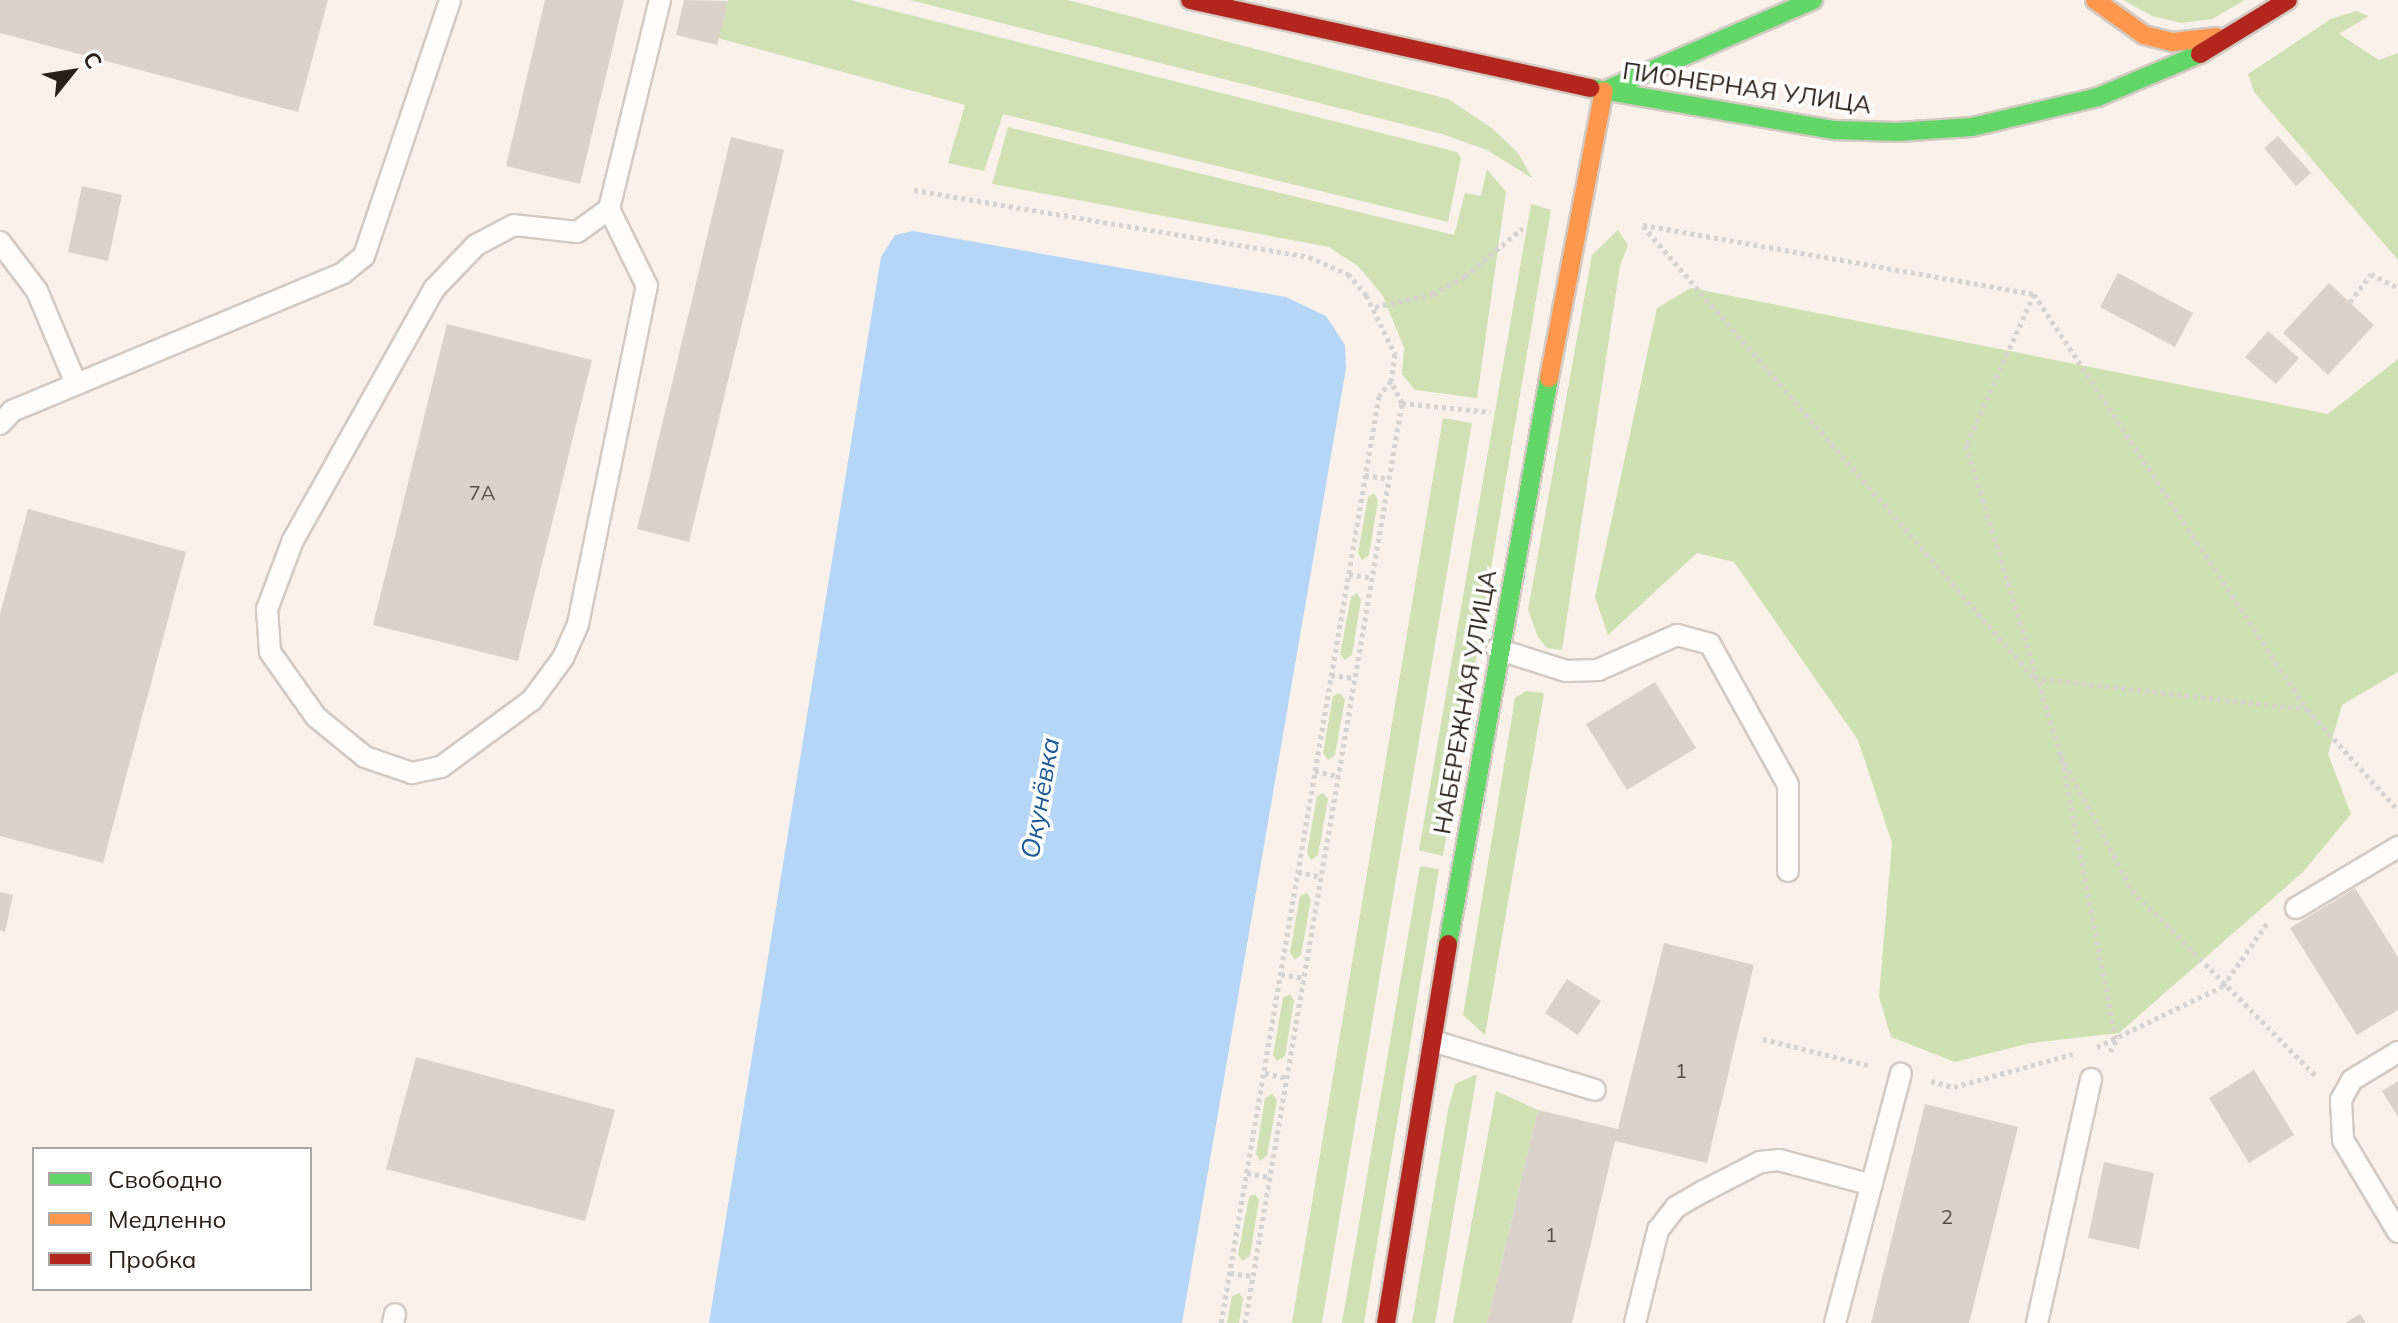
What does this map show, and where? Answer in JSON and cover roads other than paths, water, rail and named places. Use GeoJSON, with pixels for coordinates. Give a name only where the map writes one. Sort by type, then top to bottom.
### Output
{"type":"FeatureCollection","features":[{"type":"Feature","properties":{"kind":"street","name":"ПИОНЕРНАЯ УЛИЦА"},"geometry":{"type":"LineString","coordinates":[[1190,0],[1604,91],[1834,130],[1972,127],[2098,97],[2206,51],[2288,0]]}},
{"type":"Feature","properties":{"kind":"street","name":"ПИОНЕРНАЯ УЛИЦА"},"geometry":{"type":"LineString","coordinates":[[1604,91],[1813,0]]}},
{"type":"Feature","properties":{"kind":"street"},"geometry":{"type":"LineString","coordinates":[[2095,0],[2144,35],[2173,42],[2203,42],[2249,25]]}},
{"type":"Feature","properties":{"kind":"street","name":"НАБЕРЕЖНАЯ УЛИЦА"},"geometry":{"type":"LineString","coordinates":[[1386,1323],[1497,649],[1604,91]]}},
{"type":"Feature","properties":{"kind":"lane"},"geometry":{"type":"LineString","coordinates":[[0,424],[12,411],[343,273],[364,256],[450,0]]}},
{"type":"Feature","properties":{"kind":"lane"},"geometry":{"type":"LineString","coordinates":[[609,209],[577,232],[514,225],[476,245],[434,289],[293,540],[267,609],[270,652],[316,717],[365,757],[412,773],[441,767],[532,700],[563,658],[578,624],[647,286],[609,209],[660,0]]}},
{"type":"Feature","properties":{"kind":"lane"},"geometry":{"type":"LineString","coordinates":[[0,242],[37,291],[76,384]]}},
{"type":"Feature","properties":{"kind":"lane"},"geometry":{"type":"LineString","coordinates":[[1497,649],[1566,671],[1598,670],[1677,635],[1710,644],[1788,785],[1788,871]]}},
{"type":"Feature","properties":{"kind":"lane"},"geometry":{"type":"LineString","coordinates":[[2296,908],[2398,847]]}},
{"type":"Feature","properties":{"kind":"lane"},"geometry":{"type":"LineString","coordinates":[[1433,1041],[1595,1090]]}},
{"type":"Feature","properties":{"kind":"lane"},"geometry":{"type":"LineString","coordinates":[[2398,1052],[2352,1080],[2341,1100],[2343,1140],[2398,1232]]}},
{"type":"Feature","properties":{"kind":"lane"},"geometry":{"type":"LineString","coordinates":[[1835,1323],[1901,1074]]}},
{"type":"Feature","properties":{"kind":"lane"},"geometry":{"type":"LineString","coordinates":[[2037,1323],[2091,1079]]}},
{"type":"Feature","properties":{"kind":"lane"},"geometry":{"type":"LineString","coordinates":[[1635,1323],[1658,1230],[1676,1207],[1760,1162],[1779,1160],[1872,1185]]}},
{"type":"Feature","properties":{"kind":"water","name":"Окунёвка"},"geometry":{"type":"Polygon","coordinates":[[[913,231],[1286,297],[1326,316],[1345,345],[1346,368],[1182,1323],[709,1323],[881,257],[895,235],[913,231]]]}}]}
